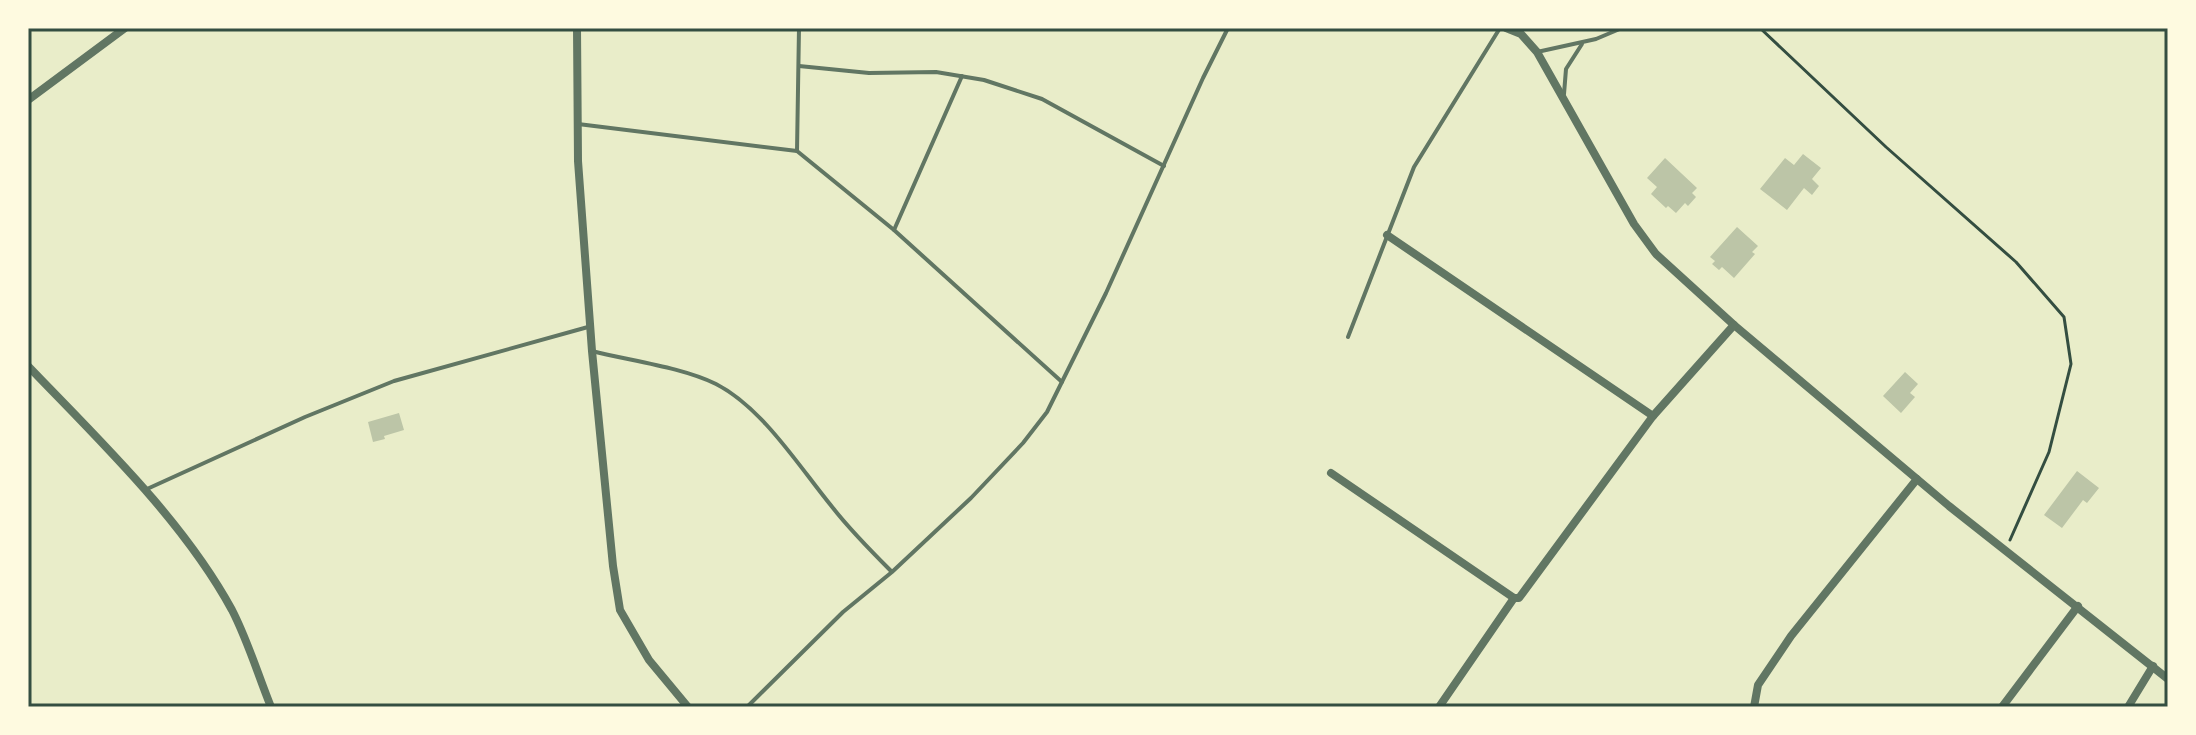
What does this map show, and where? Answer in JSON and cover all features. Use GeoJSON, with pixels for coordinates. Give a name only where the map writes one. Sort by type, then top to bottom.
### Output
{"type":"FeatureCollection","features":[{"type":"Feature","properties":{"kind":"street"},"geometry":{"type":"LineString","coordinates":[[28,100],[125,28]]}},
{"type":"Feature","properties":{"kind":"street"},"geometry":{"type":"LineString","coordinates":[[577,28],[578,161],[590,326],[611,552],[620,610],[649,660],[688,707]]}},
{"type":"Feature","properties":{"kind":"street"},"geometry":{"type":"LineString","coordinates":[[1503,28],[1521,34],[1537,52],[1634,224],[1656,254],[1734,325],[1917,479],[2168,679]]}},
{"type":"Feature","properties":{"kind":"street"},"geometry":{"type":"LineString","coordinates":[[1387,235],[1653,416]]}},
{"type":"Feature","properties":{"kind":"street"},"geometry":{"type":"LineString","coordinates":[[1439,707],[1514,598],[1524,593],[1653,416],[1734,325]]}},
{"type":"Feature","properties":{"kind":"street"},"geometry":{"type":"LineString","coordinates":[[28,366],[146,489],[196,556],[232,611],[271,707]]}},
{"type":"Feature","properties":{"kind":"street"},"geometry":{"type":"LineString","coordinates":[[1331,473],[1514,598]]}},
{"type":"Feature","properties":{"kind":"street"},"geometry":{"type":"LineString","coordinates":[[1754,707],[1758,685],[1791,636],[1917,479]]}},
{"type":"Feature","properties":{"kind":"street"},"geometry":{"type":"LineString","coordinates":[[2002,707],[2078,606]]}},
{"type":"Feature","properties":{"kind":"street"},"geometry":{"type":"LineString","coordinates":[[2128,707],[2153,666]]}},
{"type":"Feature","properties":{"kind":"lane"},"geometry":{"type":"LineString","coordinates":[[797,151],[799,28]]}},
{"type":"Feature","properties":{"kind":"lane"},"geometry":{"type":"LineString","coordinates":[[747,707],[843,612],[892,572],[971,498],[1023,443],[1047,412],[1228,28]]}},
{"type":"Feature","properties":{"kind":"lane"},"geometry":{"type":"LineString","coordinates":[[1348,337],[1414,167],[1503,28]]}},
{"type":"Feature","properties":{"kind":"lane"},"geometry":{"type":"LineString","coordinates":[[1537,52],[1584,42],[1622,28]]}},
{"type":"Feature","properties":{"kind":"lane"},"geometry":{"type":"LineString","coordinates":[[1564,98],[1566,69],[1584,42]]}},
{"type":"Feature","properties":{"kind":"lane"},"geometry":{"type":"LineString","coordinates":[[799,66],[869,73],[936,72],[984,80],[1042,99],[1164,166]]}},
{"type":"Feature","properties":{"kind":"lane"},"geometry":{"type":"LineString","coordinates":[[894,230],[962,76]]}},
{"type":"Feature","properties":{"kind":"lane"},"geometry":{"type":"LineString","coordinates":[[578,124],[797,151],[894,230],[1062,382]]}},
{"type":"Feature","properties":{"kind":"lane"},"geometry":{"type":"LineString","coordinates":[[146,489],[305,417],[394,381],[590,326]]}},
{"type":"Feature","properties":{"kind":"lane"},"geometry":{"type":"LineString","coordinates":[[592,351],[692,375],[737,396],[760,418],[861,541],[892,572]]}},
{"type":"Feature","properties":{"kind":"path"},"geometry":{"type":"LineString","coordinates":[[1760,28],[1886,147],[2016,262],[2064,317],[2071,364],[2049,452],[2005,551]]}},
{"type":"Feature","properties":{"kind":"building"},"geometry":{"type":"Polygon","coordinates":[[[1803,154],[1821,168],[1812,179],[1819,186],[1812,195],[1804,188],[1787,210],[1760,189],[1785,158],[1794,165],[1803,154]]]}},
{"type":"Feature","properties":{"kind":"building"},"geometry":{"type":"Polygon","coordinates":[[[1665,158],[1697,188],[1692,193],[1696,197],[1676,213],[1651,194],[1657,187],[1647,178],[1665,158]]]}},
{"type":"Feature","properties":{"kind":"building"},"geometry":{"type":"Polygon","coordinates":[[[1737,227],[1758,246],[1734,278],[1722,267],[1719,270],[1712,264],[1715,261],[1710,257],[1737,227]]]}},
{"type":"Feature","properties":{"kind":"building"},"geometry":{"type":"Polygon","coordinates":[[[1905,372],[1918,384],[1910,393],[1915,397],[1901,413],[1883,396],[1905,372]]]}},
{"type":"Feature","properties":{"kind":"building"},"geometry":{"type":"Polygon","coordinates":[[[399,413],[404,430],[373,442],[368,422],[399,413]]]}},
{"type":"Feature","properties":{"kind":"building"},"geometry":{"type":"Polygon","coordinates":[[[2077,471],[2099,488],[2087,503],[2083,500],[2062,528],[2044,515],[2077,471]]]}}]}
